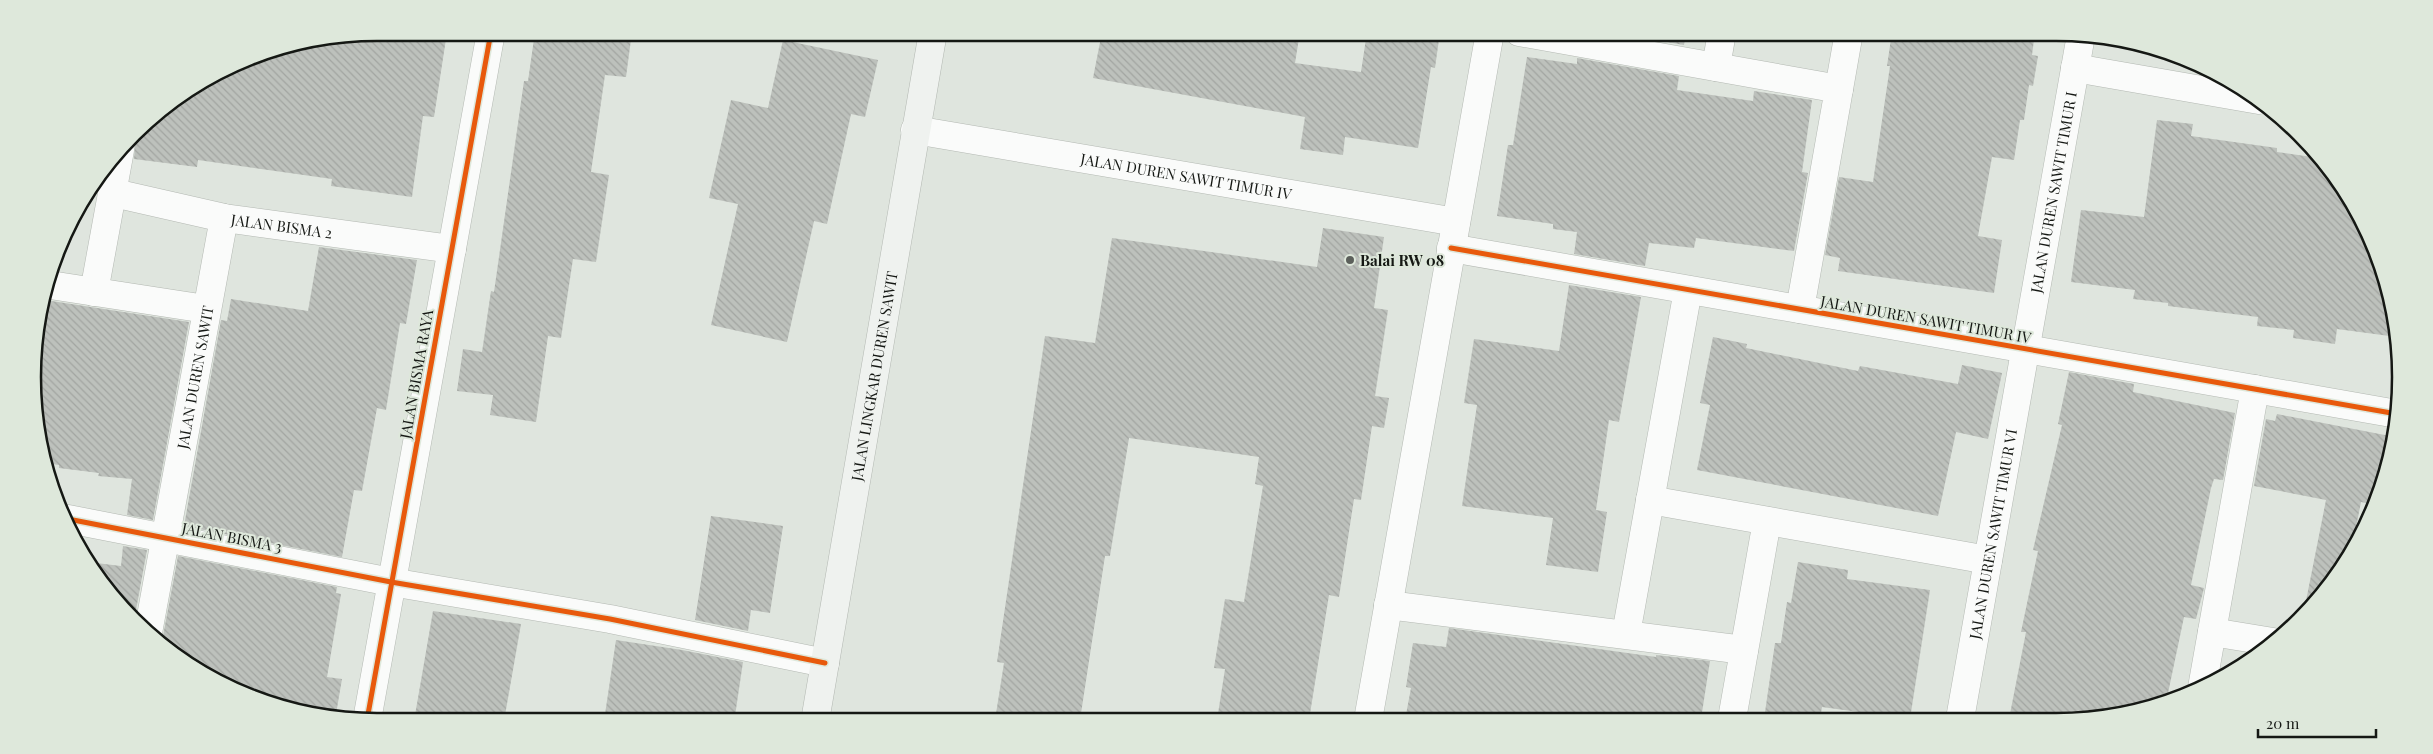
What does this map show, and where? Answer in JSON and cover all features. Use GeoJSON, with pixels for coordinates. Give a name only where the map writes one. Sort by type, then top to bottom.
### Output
{"type":"FeatureCollection","features":[{"type":"Feature","properties":{"kind":"street","name":"JALAN BISMA RAYA"},"geometry":{"type":"LineString","coordinates":[[368,713],[489,41]]}},
{"type":"Feature","properties":{"kind":"street","name":"JALAN LINGKAR DUREN SAWIT"},"geometry":{"type":"LineString","coordinates":[[816,713],[931,41]]}},
{"type":"Feature","properties":{"kind":"street"},"geometry":{"type":"LineString","coordinates":[[1369,713],[1488,41]]}},
{"type":"Feature","properties":{"kind":"street"},"geometry":{"type":"LineString","coordinates":[[1570,41],[1839,89]]}},
{"type":"Feature","properties":{"kind":"street"},"geometry":{"type":"LineString","coordinates":[[1716,67],[1720,41]]}},
{"type":"Feature","properties":{"kind":"street"},"geometry":{"type":"LineString","coordinates":[[1800,309],[1847,41]]}},
{"type":"Feature","properties":{"kind":"street","name":"JALAN DUREN SAWIT TIMUR I"},"geometry":{"type":"LineString","coordinates":[[2025,349],[2080,42]]}},
{"type":"Feature","properties":{"kind":"street"},"geometry":{"type":"LineString","coordinates":[[2075,68],[2241,97]]}},
{"type":"Feature","properties":{"kind":"street","name":"JALAN DUREN SAWIT TIMUR IV"},"geometry":{"type":"LineString","coordinates":[[915,130],[1454,235],[1688,290],[2390,413]]}},
{"type":"Feature","properties":{"kind":"street"},"geometry":{"type":"LineString","coordinates":[[94,292],[118,165]]}},
{"type":"Feature","properties":{"kind":"street","name":"JALAN BISMA 2"},"geometry":{"type":"LineString","coordinates":[[114,193],[224,218],[452,249]]}},
{"type":"Feature","properties":{"kind":"street","name":"JALAN DUREN SAWIT"},"geometry":{"type":"LineString","coordinates":[[150,623],[224,218]]}},
{"type":"Feature","properties":{"kind":"street"},"geometry":{"type":"LineString","coordinates":[[54,286],[206,309]]}},
{"type":"Feature","properties":{"kind":"street"},"geometry":{"type":"LineString","coordinates":[[1626,634],[1688,290]]}},
{"type":"Feature","properties":{"kind":"street","name":"JALAN DUREN SAWIT TIMUR VI"},"geometry":{"type":"LineString","coordinates":[[1961,713],[2025,349]]}},
{"type":"Feature","properties":{"kind":"street"},"geometry":{"type":"LineString","coordinates":[[2204,678],[2254,389]]}},
{"type":"Feature","properties":{"kind":"street"},"geometry":{"type":"LineString","coordinates":[[1650,500],[1988,560]]}},
{"type":"Feature","properties":{"kind":"street","name":"JALAN BISMA 3"},"geometry":{"type":"LineString","coordinates":[[74,520],[391,582],[610,619],[825,663]]}},
{"type":"Feature","properties":{"kind":"street"},"geometry":{"type":"LineString","coordinates":[[1733,713],[1767,521]]}},
{"type":"Feature","properties":{"kind":"street"},"geometry":{"type":"LineString","coordinates":[[1388,605],[1744,650]]}},
{"type":"Feature","properties":{"kind":"street"},"geometry":{"type":"LineString","coordinates":[[2212,632],[2263,640]]}},
{"type":"Feature","properties":{"kind":"building"},"geometry":{"type":"Polygon","coordinates":[[[377,41],[446,41],[434,117],[423,116],[412,197],[331,186],[332,179],[198,160],[197,167],[134,159],[135,145],[156,125],[190,98],[229,76],[269,59],[333,44],[377,41]]]}},
{"type":"Feature","properties":{"kind":"building"},"geometry":{"type":"Polygon","coordinates":[[[534,41],[631,41],[626,77],[605,75],[591,172],[609,175],[596,262],[573,259],[561,338],[548,336],[536,422],[490,415],[493,395],[457,391],[463,349],[482,352],[491,291],[494,292],[524,81],[528,81],[534,41]]]}},
{"type":"Feature","properties":{"kind":"building"},"geometry":{"type":"Polygon","coordinates":[[[783,41],[878,60],[865,117],[851,114],[827,224],[814,221],[787,342],[711,325],[738,204],[709,198],[731,100],[768,108],[783,41]]]}},
{"type":"Feature","properties":{"kind":"building"},"geometry":{"type":"Polygon","coordinates":[[[1100,41],[1299,41],[1295,63],[1361,72],[1366,41],[1439,41],[1435,68],[1431,67],[1418,148],[1345,137],[1343,155],[1300,149],[1305,117],[1093,78],[1100,41]]]}},
{"type":"Feature","properties":{"kind":"building"},"geometry":{"type":"Polygon","coordinates":[[[1662,41],[1685,41],[1684,45],[1662,41]]]}},
{"type":"Feature","properties":{"kind":"building"},"geometry":{"type":"Polygon","coordinates":[[[1891,41],[2034,41],[2032,55],[2038,56],[2033,86],[2029,85],[2024,120],[2020,120],[2014,160],[1992,157],[1978,236],[2002,240],[1994,293],[1838,271],[1840,258],[1825,255],[1839,177],[1873,182],[1890,66],[1887,66],[1891,41]]]}},
{"type":"Feature","properties":{"kind":"building"},"geometry":{"type":"Polygon","coordinates":[[[1527,57],[1577,64],[1577,58],[1679,76],[1677,90],[1753,101],[1754,91],[1812,100],[1802,172],[1808,173],[1794,251],[1696,238],[1694,248],[1649,243],[1645,266],[1574,254],[1577,232],[1553,229],[1553,224],[1497,216],[1508,145],[1513,145],[1527,57]]]}},
{"type":"Feature","properties":{"kind":"building"},"geometry":{"type":"Polygon","coordinates":[[[2157,120],[2193,124],[2191,136],[2277,148],[2277,152],[2308,156],[2335,190],[2357,229],[2374,269],[2389,336],[2337,329],[2335,344],[2293,338],[2294,330],[2257,326],[2258,317],[2168,306],[2168,303],[2133,299],[2135,290],[2071,282],[2081,210],[2144,217],[2157,120]]]}},
{"type":"Feature","properties":{"kind":"building"},"geometry":{"type":"Polygon","coordinates":[[[1323,228],[1384,237],[1374,308],[1388,310],[1375,396],[1389,398],[1384,428],[1372,426],[1361,500],[1354,499],[1339,597],[1329,595],[1310,713],[1218,713],[1225,669],[1214,668],[1225,599],[1244,602],[1263,486],[1255,484],[1259,457],[1129,438],[1110,556],[1105,556],[1081,713],[996,713],[1004,663],[997,662],[1045,336],[1095,343],[1112,238],[1317,267],[1323,228]]]}},
{"type":"Feature","properties":{"kind":"building"},"geometry":{"type":"Polygon","coordinates":[[[319,247],[417,260],[406,324],[400,323],[386,410],[377,408],[362,491],[354,490],[342,557],[184,526],[221,320],[227,321],[231,299],[308,311],[319,247]]]}},
{"type":"Feature","properties":{"kind":"building"},"geometry":{"type":"Polygon","coordinates":[[[1569,285],[1641,297],[1619,422],[1609,420],[1596,510],[1607,512],[1598,572],[1546,565],[1553,518],[1462,506],[1477,405],[1464,403],[1474,339],[1559,351],[1569,285]]]}},
{"type":"Feature","properties":{"kind":"building"},"geometry":{"type":"Polygon","coordinates":[[[50,301],[189,322],[153,520],[127,515],[132,479],[98,476],[99,473],[59,468],[59,465],[53,464],[44,421],[42,399],[42,355],[50,301]]]}},
{"type":"Feature","properties":{"kind":"building"},"geometry":{"type":"Polygon","coordinates":[[[1713,337],[1747,344],[1746,348],[1858,371],[1860,366],[1958,384],[1962,365],[2002,373],[1988,439],[1956,432],[1938,516],[1697,470],[1710,405],[1700,403],[1713,337]]]}},
{"type":"Feature","properties":{"kind":"building"},"geometry":{"type":"Polygon","coordinates":[[[2069,372],[2134,384],[2133,392],[2235,413],[2223,480],[2214,479],[2211,488],[2191,585],[2204,588],[2196,619],[2184,617],[2168,693],[2100,710],[2056,713],[2010,713],[2026,632],[2021,632],[2038,551],[2033,550],[2062,425],[2058,424],[2069,372]]]}},
{"type":"Feature","properties":{"kind":"building"},"geometry":{"type":"Polygon","coordinates":[[[2277,414],[2386,435],[2374,485],[2367,503],[2361,502],[2356,527],[2335,564],[2306,600],[2326,500],[2254,486],[2266,419],[2275,421],[2277,414]]]}},
{"type":"Feature","properties":{"kind":"building"},"geometry":{"type":"Polygon","coordinates":[[[711,516],[783,526],[770,613],[751,610],[748,631],[695,620],[711,516]]]}},
{"type":"Feature","properties":{"kind":"building"},"geometry":{"type":"Polygon","coordinates":[[[123,546],[147,550],[136,610],[97,563],[121,566],[123,546]]]}},
{"type":"Feature","properties":{"kind":"building"},"geometry":{"type":"Polygon","coordinates":[[[178,556],[337,587],[336,593],[341,594],[327,677],[342,679],[337,710],[290,701],[249,687],[209,668],[163,635],[178,556]]]}},
{"type":"Feature","properties":{"kind":"building"},"geometry":{"type":"Polygon","coordinates":[[[1798,562],[1848,570],[1847,579],[1930,590],[1911,713],[1866,713],[1822,707],[1821,713],[1765,713],[1775,643],[1781,643],[1787,602],[1791,603],[1798,562]]]}},
{"type":"Feature","properties":{"kind":"building"},"geometry":{"type":"Polygon","coordinates":[[[433,611],[521,624],[505,713],[415,713],[433,611]]]}},
{"type":"Feature","properties":{"kind":"building"},"geometry":{"type":"Polygon","coordinates":[[[1449,628],[1656,657],[1656,655],[1710,661],[1702,713],[1406,713],[1411,688],[1406,687],[1413,643],[1446,647],[1449,628]]]}},
{"type":"Feature","properties":{"kind":"building"},"geometry":{"type":"Polygon","coordinates":[[[616,640],[743,662],[735,713],[605,713],[616,640]]]}},
{"type":"Feature","properties":{"kind":"cycle path"},"geometry":{"type":"LineString","coordinates":[[368,713],[489,41]]}},
{"type":"Feature","properties":{"kind":"cycle path"},"geometry":{"type":"LineString","coordinates":[[1451,248],[2390,413]]}},
{"type":"Feature","properties":{"kind":"cycle path"},"geometry":{"type":"LineString","coordinates":[[74,520],[391,582],[610,619],[825,663]]}},
{"type":"Feature","properties":{"kind":"place","name":"Balai RW 08"},"geometry":{"type":"Point","coordinates":[1350,260]}}]}
